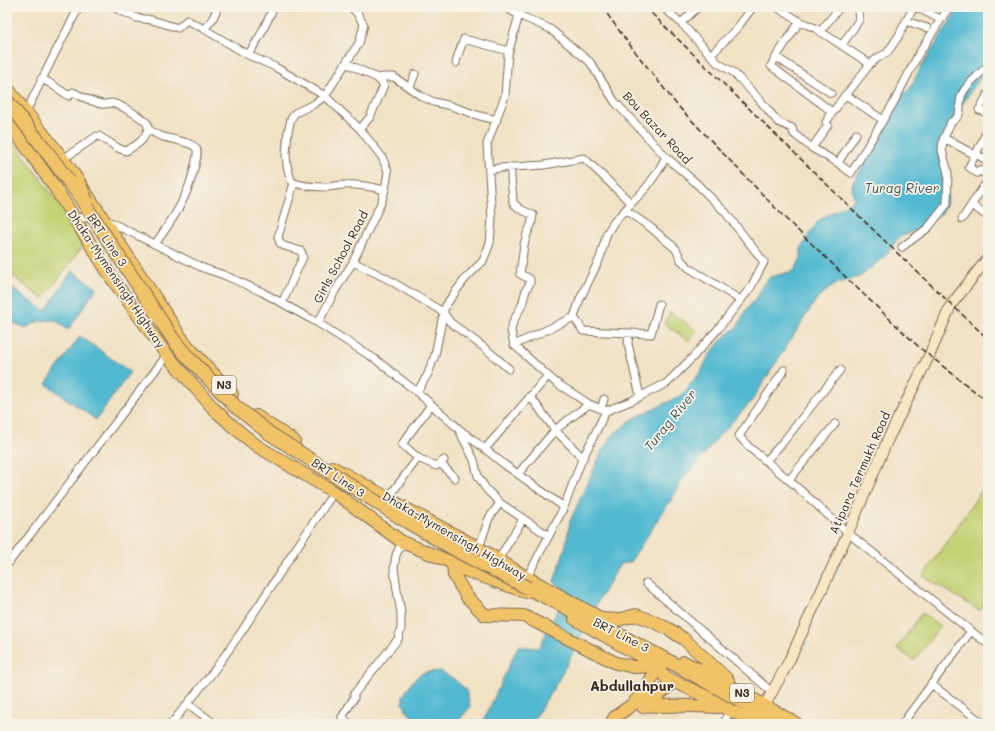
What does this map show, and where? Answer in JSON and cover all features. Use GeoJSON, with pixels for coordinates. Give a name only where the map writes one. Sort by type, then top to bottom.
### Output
{"type":"FeatureCollection","features":[{"type":"Feature","properties":{"kind":"highway"},"geometry":{"type":"LineString","coordinates":[[7,88],[63,159]]}},
{"type":"Feature","properties":{"kind":"highway","name":"BRT Line 3"},"geometry":{"type":"LineString","coordinates":[[7,101],[76,192],[100,221],[175,342],[235,406],[269,433],[406,521],[461,553],[671,662],[781,724]]}},
{"type":"Feature","properties":{"kind":"highway","name":"Dhaka-Mymensingh Highway"},"geometry":{"type":"LineString","coordinates":[[7,120],[54,186],[114,280],[167,355],[214,409],[252,442],[334,492],[402,542],[452,563],[462,569],[527,592],[598,624]]}},
{"type":"Feature","properties":{"kind":"highway","name":"Dhaka-Mymensingh Highway"},"geometry":{"type":"LineString","coordinates":[[63,159],[79,182],[100,221],[184,342],[234,396],[258,417],[335,469],[398,505],[479,548],[530,579]]}},
{"type":"Feature","properties":{"kind":"highway"},"geometry":{"type":"LineString","coordinates":[[452,563],[454,575],[467,597],[485,615],[524,616],[616,663],[634,666],[658,666],[646,689],[634,703]]}},
{"type":"Feature","properties":{"kind":"highway","name":"N3"},"geometry":{"type":"LineString","coordinates":[[530,579],[658,666],[669,680],[762,724]]}},
{"type":"Feature","properties":{"kind":"highway"},"geometry":{"type":"LineString","coordinates":[[598,624],[636,615],[667,628],[684,639],[743,694]]}},
{"type":"Feature","properties":{"kind":"highway","name":"N3"},"geometry":{"type":"LineString","coordinates":[[598,624],[716,678],[797,724]]}},
{"type":"Feature","properties":{"kind":"highway"},"geometry":{"type":"LineString","coordinates":[[611,724],[615,717],[654,688],[669,680]]}},
{"type":"Feature","properties":{"kind":"highway"},"geometry":{"type":"LineString","coordinates":[[620,724],[632,712],[646,705],[660,694],[669,680]]}},
{"type":"Feature","properties":{"kind":"highway"},"geometry":{"type":"LineString","coordinates":[[646,705],[726,708]]}},
{"type":"Feature","properties":{"kind":"main road","name":"Atipara Termukh Road"},"geometry":{"type":"LineString","coordinates":[[765,705],[789,662],[848,533],[888,439],[929,356],[951,305],[988,258]]}},
{"type":"Feature","properties":{"kind":"street"},"geometry":{"type":"LineString","coordinates":[[26,112],[41,79],[79,7]]}},
{"type":"Feature","properties":{"kind":"street","name":"Girls School Road"},"geometry":{"type":"LineString","coordinates":[[113,7],[137,18],[152,20],[178,28],[187,20],[248,55],[280,70],[325,96],[360,129],[382,157],[388,171],[381,203],[353,262],[318,323]]}},
{"type":"Feature","properties":{"kind":"street"},"geometry":{"type":"LineString","coordinates":[[204,29],[211,21],[218,7]]}},
{"type":"Feature","properties":{"kind":"street"},"geometry":{"type":"LineString","coordinates":[[248,55],[260,36],[274,7]]}},
{"type":"Feature","properties":{"kind":"street"},"geometry":{"type":"LineString","coordinates":[[351,7],[359,10],[364,24],[359,43],[325,96],[314,104],[295,113],[291,120],[288,132],[287,166],[291,180],[294,184],[325,187],[345,185],[385,190]]}},
{"type":"Feature","properties":{"kind":"street","name":"Bou Bazar Road"},"geometry":{"type":"LineString","coordinates":[[504,7],[550,29],[590,62],[615,102],[666,157],[696,183],[725,212],[764,262],[750,287],[740,300]]}},
{"type":"Feature","properties":{"kind":"street"},"geometry":{"type":"LineString","coordinates":[[417,392],[428,374],[435,355],[443,312],[448,302],[465,279],[483,261],[490,243],[492,219],[487,144],[505,96],[509,51],[519,15],[523,7]]}},
{"type":"Feature","properties":{"kind":"street"},"geometry":{"type":"LineString","coordinates":[[663,7],[681,23],[718,63],[733,72],[778,122],[792,128],[794,134],[812,148],[838,162],[852,173],[894,102],[918,55],[949,7]]}},
{"type":"Feature","properties":{"kind":"street"},"geometry":{"type":"LineString","coordinates":[[681,23],[698,7]]}},
{"type":"Feature","properties":{"kind":"street"},"geometry":{"type":"LineString","coordinates":[[711,55],[737,28],[753,7]]}},
{"type":"Feature","properties":{"kind":"street"},"geometry":{"type":"LineString","coordinates":[[776,7],[842,45],[870,64]]}},
{"type":"Feature","properties":{"kind":"street"},"geometry":{"type":"LineString","coordinates":[[820,32],[840,7]]}},
{"type":"Feature","properties":{"kind":"street"},"geometry":{"type":"LineString","coordinates":[[842,45],[859,20],[858,11],[860,7]]}},
{"type":"Feature","properties":{"kind":"street"},"geometry":{"type":"LineString","coordinates":[[826,122],[870,64],[887,53],[915,7],[940,20]]}},
{"type":"Feature","properties":{"kind":"street"},"geometry":{"type":"LineString","coordinates":[[801,22],[798,24],[771,66],[830,111],[826,122],[828,124],[812,148]]}},
{"type":"Feature","properties":{"kind":"street"},"geometry":{"type":"LineString","coordinates":[[906,22],[927,28]]}},
{"type":"Feature","properties":{"kind":"street"},"geometry":{"type":"LineString","coordinates":[[456,63],[464,39],[509,51]]}},
{"type":"Feature","properties":{"kind":"street"},"geometry":{"type":"LineString","coordinates":[[776,57],[831,93]]}},
{"type":"Feature","properties":{"kind":"street"},"geometry":{"type":"LineString","coordinates":[[346,63],[377,78],[384,85],[370,117],[360,129]]}},
{"type":"Feature","properties":{"kind":"street"},"geometry":{"type":"LineString","coordinates":[[902,247],[928,228],[947,204],[948,173],[942,150],[944,138],[951,122],[956,120],[960,112],[962,95],[970,83],[988,65]]}},
{"type":"Feature","properties":{"kind":"street"},"geometry":{"type":"LineString","coordinates":[[410,87],[415,74]]}},
{"type":"Feature","properties":{"kind":"street"},"geometry":{"type":"LineString","coordinates":[[377,78],[386,76],[394,77],[421,96],[434,102],[497,120]]}},
{"type":"Feature","properties":{"kind":"street"},"geometry":{"type":"LineString","coordinates":[[41,79],[69,96],[73,92],[91,101],[104,105],[113,103],[147,122],[148,129],[145,137],[140,143],[126,151],[97,136],[63,159]]}},
{"type":"Feature","properties":{"kind":"street"},"geometry":{"type":"LineString","coordinates":[[988,94],[979,110],[988,113]]}},
{"type":"Feature","properties":{"kind":"street"},"geometry":{"type":"LineString","coordinates":[[846,95],[883,120]]}},
{"type":"Feature","properties":{"kind":"street"},"geometry":{"type":"LineString","coordinates":[[148,129],[160,136],[195,146],[197,149],[197,156],[192,177],[185,198],[168,227],[155,244]]}},
{"type":"Feature","properties":{"kind":"street"},"geometry":{"type":"LineString","coordinates":[[988,130],[969,167],[977,173],[980,170],[988,176]]}},
{"type":"Feature","properties":{"kind":"street"},"geometry":{"type":"LineString","coordinates":[[838,162],[856,134]]}},
{"type":"Feature","properties":{"kind":"street"},"geometry":{"type":"LineString","coordinates":[[944,138],[988,161]]}},
{"type":"Feature","properties":{"kind":"street"},"geometry":{"type":"LineString","coordinates":[[514,344],[574,317],[580,299],[600,258],[607,233],[614,222],[646,187],[666,157]]}},
{"type":"Feature","properties":{"kind":"street"},"geometry":{"type":"LineString","coordinates":[[489,170],[544,165],[584,158],[631,203]]}},
{"type":"Feature","properties":{"kind":"street"},"geometry":{"type":"LineString","coordinates":[[511,168],[510,178],[513,190],[513,203],[520,209],[534,215],[532,225],[527,234],[524,245],[520,274],[530,279],[530,283],[526,290],[522,305],[513,322],[511,330],[514,344],[555,382],[589,404],[604,410],[640,396],[667,382],[692,358],[718,329],[740,300],[689,268],[681,260],[676,249],[650,227],[625,210]]}},
{"type":"Feature","properties":{"kind":"street"},"geometry":{"type":"LineString","coordinates":[[962,220],[988,180]]}},
{"type":"Feature","properties":{"kind":"street"},"geometry":{"type":"LineString","coordinates":[[282,303],[303,257],[301,251],[284,246],[280,243],[278,237],[294,184]]}},
{"type":"Feature","properties":{"kind":"street"},"geometry":{"type":"LineString","coordinates":[[972,205],[988,217]]}},
{"type":"Feature","properties":{"kind":"street"},"geometry":{"type":"LineString","coordinates":[[74,217],[100,221],[155,244],[203,268],[224,275],[262,292],[318,323],[374,360],[417,392],[459,429],[564,507]]}},
{"type":"Feature","properties":{"kind":"street"},"geometry":{"type":"LineString","coordinates":[[353,262],[386,278],[443,312],[450,322],[486,349],[509,369]]}},
{"type":"Feature","properties":{"kind":"street"},"geometry":{"type":"LineString","coordinates":[[574,317],[583,331],[651,334],[659,304]]}},
{"type":"Feature","properties":{"kind":"street"},"geometry":{"type":"LineString","coordinates":[[629,333],[628,344],[640,396]]}},
{"type":"Feature","properties":{"kind":"street"},"geometry":{"type":"LineString","coordinates":[[7,565],[167,355]]}},
{"type":"Feature","properties":{"kind":"street"},"geometry":{"type":"LineString","coordinates":[[784,370],[739,436],[749,447],[789,480],[848,533],[988,644]]}},
{"type":"Feature","properties":{"kind":"street"},"geometry":{"type":"LineString","coordinates":[[766,461],[783,442],[840,370]]}},
{"type":"Feature","properties":{"kind":"street"},"geometry":{"type":"LineString","coordinates":[[485,449],[548,376]]}},
{"type":"Feature","properties":{"kind":"street"},"geometry":{"type":"LineString","coordinates":[[530,396],[555,430],[583,458]]}},
{"type":"Feature","properties":{"kind":"street"},"geometry":{"type":"LineString","coordinates":[[530,579],[531,570],[564,507],[604,410],[604,399]]}},
{"type":"Feature","properties":{"kind":"street"},"geometry":{"type":"LineString","coordinates":[[518,474],[555,430],[589,404]]}},
{"type":"Feature","properties":{"kind":"street"},"geometry":{"type":"LineString","coordinates":[[431,405],[402,444],[418,458],[436,466],[442,462],[455,478]]}},
{"type":"Feature","properties":{"kind":"street"},"geometry":{"type":"LineString","coordinates":[[789,480],[835,424]]}},
{"type":"Feature","properties":{"kind":"street"},"geometry":{"type":"LineString","coordinates":[[459,429],[474,460],[478,476],[486,489],[500,503],[549,536]]}},
{"type":"Feature","properties":{"kind":"street"},"geometry":{"type":"LineString","coordinates":[[388,498],[418,458]]}},
{"type":"Feature","properties":{"kind":"street"},"geometry":{"type":"LineString","coordinates":[[172,724],[213,672],[242,631],[334,492]]}},
{"type":"Feature","properties":{"kind":"street"},"geometry":{"type":"LineString","coordinates":[[479,548],[488,518],[500,503]]}},
{"type":"Feature","properties":{"kind":"street"},"geometry":{"type":"LineString","coordinates":[[498,560],[523,519]]}},
{"type":"Feature","properties":{"kind":"street"},"geometry":{"type":"LineString","coordinates":[[350,724],[342,717],[354,698],[354,694],[398,639],[401,629],[401,613],[396,590],[394,568],[396,555],[402,542]]}},
{"type":"Feature","properties":{"kind":"street"},"geometry":{"type":"LineString","coordinates":[[646,583],[772,692]]}},
{"type":"Feature","properties":{"kind":"street"},"geometry":{"type":"LineString","coordinates":[[902,724],[971,631]]}},
{"type":"Feature","properties":{"kind":"street"},"geometry":{"type":"LineString","coordinates":[[931,684],[984,724]]}},
{"type":"Feature","properties":{"kind":"street"},"geometry":{"type":"LineString","coordinates":[[188,704],[215,724]]}},
{"type":"Feature","properties":{"kind":"street"},"geometry":{"type":"LineString","coordinates":[[724,724],[726,708]]}},
{"type":"Feature","properties":{"kind":"green space"},"geometry":{"type":"Polygon","coordinates":[[[7,132],[86,242],[43,299],[7,272],[7,132]]]}},
{"type":"Feature","properties":{"kind":"green space"},"geometry":{"type":"Polygon","coordinates":[[[670,312],[697,331],[689,341],[665,324],[670,312]]]}},
{"type":"Feature","properties":{"kind":"green space"},"geometry":{"type":"Polygon","coordinates":[[[984,487],[988,489],[988,599],[980,611],[923,576],[984,487]]]}},
{"type":"Feature","properties":{"kind":"green space"},"geometry":{"type":"Polygon","coordinates":[[[922,613],[940,626],[914,661],[897,648],[922,613]]]}},
{"type":"Feature","properties":{"kind":"water","name":"Turag River"},"geometry":{"type":"Polygon","coordinates":[[[959,7],[988,7],[988,67],[956,113],[941,145],[940,159],[944,172],[948,199],[942,213],[918,230],[900,236],[885,256],[861,276],[838,283],[823,293],[816,300],[751,402],[719,436],[681,482],[675,494],[630,562],[620,564],[596,605],[559,679],[531,724],[482,724],[518,646],[539,648],[566,593],[554,582],[566,545],[570,521],[602,451],[613,435],[631,420],[682,395],[702,370],[708,357],[723,338],[738,326],[746,310],[757,297],[762,286],[770,277],[794,271],[801,258],[801,249],[819,220],[854,200],[852,186],[854,180],[883,136],[884,129],[903,94],[909,90],[917,74],[959,7]]]}},
{"type":"Feature","properties":{"kind":"water"},"geometry":{"type":"Polygon","coordinates":[[[72,271],[97,288],[68,330],[55,320],[39,321],[26,328],[14,323],[7,312],[7,285],[45,311],[72,271]]]}},
{"type":"Feature","properties":{"kind":"water"},"geometry":{"type":"Polygon","coordinates":[[[80,336],[130,372],[96,420],[46,384],[80,336]]]}},
{"type":"Feature","properties":{"kind":"water"},"geometry":{"type":"Polygon","coordinates":[[[440,671],[454,679],[466,690],[470,707],[456,724],[421,724],[408,713],[403,703],[403,696],[412,682],[419,675],[426,672],[440,671]]]}},
{"type":"Feature","properties":{"kind":"railway"},"geometry":{"type":"LineString","coordinates":[[602,7],[677,105],[786,219],[920,348],[988,402]]}},
{"type":"Feature","properties":{"kind":"railway"},"geometry":{"type":"LineString","coordinates":[[645,7],[893,249],[988,339]]}},
{"type":"Feature","properties":{"kind":"district","name":"Abdullahpur"},"geometry":{"type":"Point","coordinates":[632,686]}}]}
